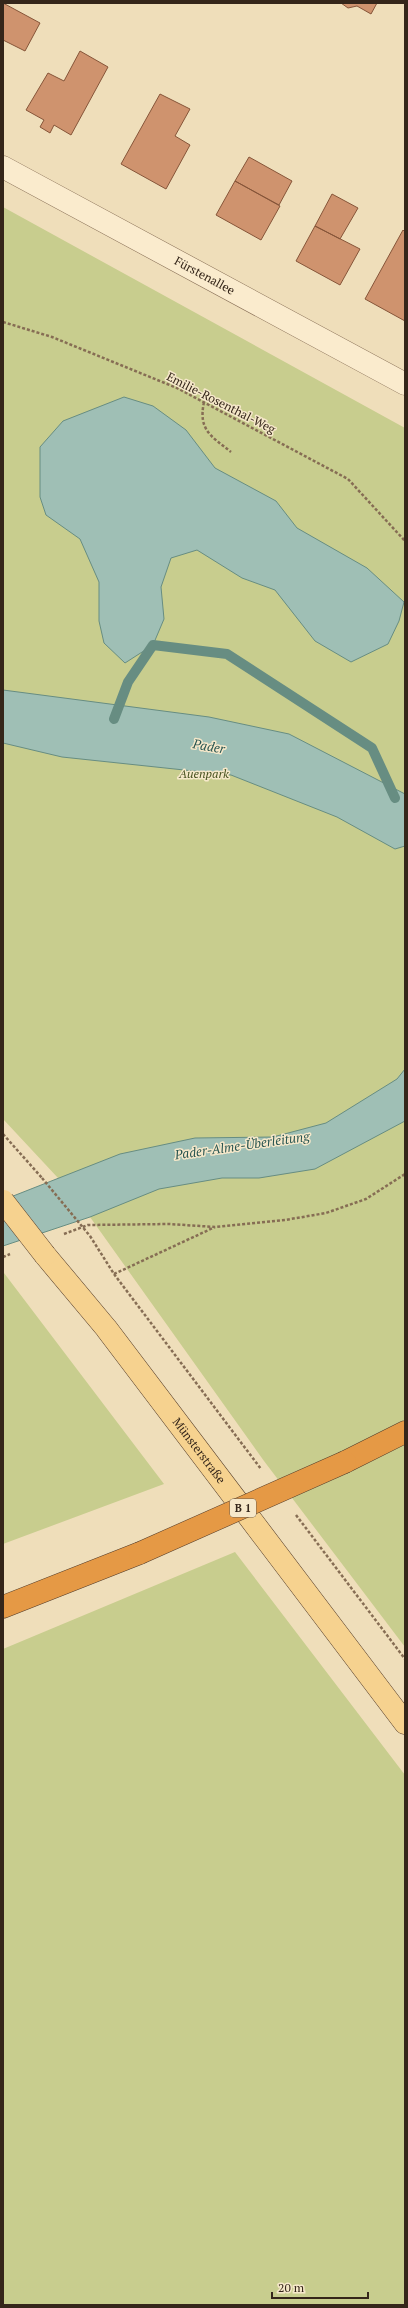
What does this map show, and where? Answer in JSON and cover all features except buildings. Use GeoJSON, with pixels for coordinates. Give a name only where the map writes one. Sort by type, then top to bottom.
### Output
{"type":"FeatureCollection","features":[{"type":"Feature","properties":{"kind":"highway","name":"B 1"},"geometry":{"type":"LineString","coordinates":[[3,1607],[140,1553],[345,1462],[405,1432]]}},
{"type":"Feature","properties":{"kind":"main road","name":"Münsterstraße"},"geometry":{"type":"LineString","coordinates":[[3,1201],[45,1255],[106,1328],[405,1723]]}},
{"type":"Feature","properties":{"kind":"street","name":"Fürstenallee"},"geometry":{"type":"LineString","coordinates":[[3,167],[405,384]]}},
{"type":"Feature","properties":{"kind":"path","name":"Emilie-Rosenthal-Weg"},"geometry":{"type":"LineString","coordinates":[[3,322],[52,337],[177,388],[348,479],[405,541]]}},
{"type":"Feature","properties":{"kind":"path"},"geometry":{"type":"LineString","coordinates":[[204,402],[202,412],[207,433],[231,452]]}},
{"type":"Feature","properties":{"kind":"path"},"geometry":{"type":"LineString","coordinates":[[3,1134],[90,1236],[114,1274],[262,1470]]}},
{"type":"Feature","properties":{"kind":"path"},"geometry":{"type":"LineString","coordinates":[[88,1225],[169,1224],[215,1227],[285,1220],[326,1213],[366,1199],[405,1174]]}},
{"type":"Feature","properties":{"kind":"path"},"geometry":{"type":"LineString","coordinates":[[114,1274],[215,1227]]}},
{"type":"Feature","properties":{"kind":"path"},"geometry":{"type":"LineString","coordinates":[[295,1514],[405,1659]]}},
{"type":"Feature","properties":{"kind":"green space","name":"Auenpark"},"geometry":{"type":"Polygon","coordinates":[[[3,207],[405,428],[405,1647],[264,1461],[90,1217],[58,1178],[3,1119],[3,207]]]}},
{"type":"Feature","properties":{"kind":"green space"},"geometry":{"type":"Polygon","coordinates":[[[4,1273],[164,1484],[3,1544],[3,1274],[4,1273]]]}},
{"type":"Feature","properties":{"kind":"green space"},"geometry":{"type":"Polygon","coordinates":[[[235,1552],[405,1775],[405,2305],[3,2305],[3,1649],[235,1552]]]}},
{"type":"Feature","properties":{"kind":"water"},"geometry":{"type":"Polygon","coordinates":[[[124,397],[153,406],[186,430],[215,468],[276,501],[297,528],[367,568],[404,602],[399,621],[388,644],[351,662],[315,641],[275,590],[242,578],[197,550],[171,558],[161,587],[164,619],[153,645],[125,663],[104,643],[99,621],[99,582],[80,539],[46,515],[40,497],[40,447],[63,421],[124,397]]]}},
{"type":"Feature","properties":{"kind":"water","name":"Pader"},"geometry":{"type":"Polygon","coordinates":[[[3,690],[209,717],[289,734],[405,794],[405,846],[395,849],[337,817],[231,775],[62,757],[3,743],[3,690]]]}},
{"type":"Feature","properties":{"kind":"water","name":"Pader-Alme-Überleitung"},"geometry":{"type":"Polygon","coordinates":[[[405,1069],[405,1121],[315,1169],[259,1178],[222,1178],[159,1189],[90,1217],[3,1246],[3,1200],[120,1154],[195,1138],[273,1137],[326,1123],[397,1079],[405,1069]]]}},
{"type":"Feature","properties":{"kind":"waterway"},"geometry":{"type":"LineString","coordinates":[[114,719],[128,682],[153,645],[227,654],[372,748],[395,798]]}}]}
